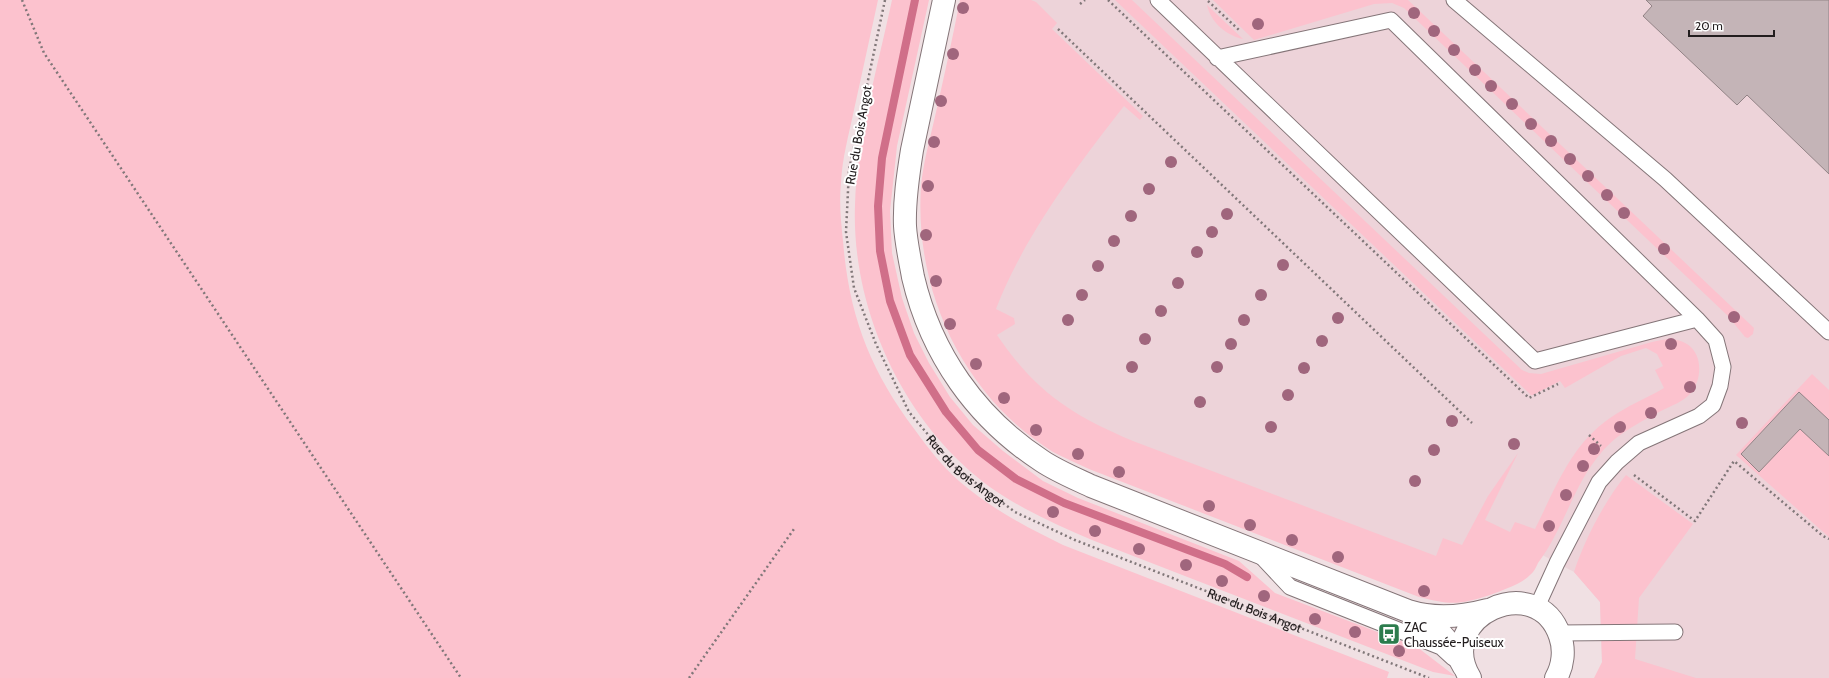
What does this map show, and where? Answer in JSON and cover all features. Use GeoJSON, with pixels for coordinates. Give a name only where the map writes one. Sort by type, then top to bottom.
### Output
{"type":"FeatureCollection","features":[{"type":"Feature","properties":{"kind":"street"},"geometry":{"type":"LineString","coordinates":[[944,0],[912,150],[908,174],[905,226],[909,256],[916,289],[924,316],[946,364],[961,386],[1002,431],[1043,462],[1091,486],[1408,611],[1428,623],[1446,638],[1459,656],[1468,675]]}},
{"type":"Feature","properties":{"kind":"street"},"geometry":{"type":"LineString","coordinates":[[1408,611],[1431,616],[1446,616],[1487,610],[1512,603],[1524,604],[1536,609],[1550,619],[1559,633],[1563,649],[1563,658],[1556,678]]}},
{"type":"Feature","properties":{"kind":"street"},"geometry":{"type":"LineString","coordinates":[[1468,675],[1463,652],[1466,635],[1474,621],[1487,610]]}},
{"type":"Feature","properties":{"kind":"lane"},"geometry":{"type":"LineString","coordinates":[[1158,0],[1535,361],[1697,319]]}},
{"type":"Feature","properties":{"kind":"lane"},"geometry":{"type":"LineString","coordinates":[[1454,0],[1665,179],[1829,332]]}},
{"type":"Feature","properties":{"kind":"lane"},"geometry":{"type":"LineString","coordinates":[[1217,58],[1391,20],[1697,319],[1716,340],[1723,367],[1720,386],[1713,405],[1698,416],[1639,443],[1617,462],[1599,482],[1557,563],[1536,609]]}},
{"type":"Feature","properties":{"kind":"lane"},"geometry":{"type":"LineString","coordinates":[[1255,550],[1290,587],[1440,647],[1468,675]]}},
{"type":"Feature","properties":{"kind":"lane"},"geometry":{"type":"LineString","coordinates":[[1559,633],[1676,632]]}},
{"type":"Feature","properties":{"kind":"path"},"geometry":{"type":"LineString","coordinates":[[22,0],[44,53],[461,678]]}},
{"type":"Feature","properties":{"kind":"path","name":"Rue du Bois Angot"},"geometry":{"type":"LineString","coordinates":[[886,0],[849,170],[846,232],[854,288],[876,344],[909,412],[957,469],[1015,512],[1074,540],[1428,678]]}},
{"type":"Feature","properties":{"kind":"path"},"geometry":{"type":"LineString","coordinates":[[1080,4],[1084,0]]}},
{"type":"Feature","properties":{"kind":"path"},"geometry":{"type":"LineString","coordinates":[[1108,0],[1529,398],[1558,384]]}},
{"type":"Feature","properties":{"kind":"path"},"geometry":{"type":"LineString","coordinates":[[1208,1],[1244,35]]}},
{"type":"Feature","properties":{"kind":"path"},"geometry":{"type":"LineString","coordinates":[[1058,29],[1472,423]]}},
{"type":"Feature","properties":{"kind":"path"},"geometry":{"type":"LineString","coordinates":[[1589,435],[1604,449]]}},
{"type":"Feature","properties":{"kind":"path"},"geometry":{"type":"LineString","coordinates":[[1632,474],[1695,521],[1734,461],[1823,536],[1829,539]]}},
{"type":"Feature","properties":{"kind":"path"},"geometry":{"type":"LineString","coordinates":[[689,678],[794,529]]}},
{"type":"Feature","properties":{"kind":"shaded area"},"geometry":{"type":"Polygon","coordinates":[[[0,0],[878,0],[846,146],[842,174],[840,212],[850,294],[864,341],[886,386],[899,408],[920,437],[947,469],[971,491],[1009,516],[1063,545],[1389,672],[1387,678],[0,678],[0,0]]]}},
{"type":"Feature","properties":{"kind":"shaded area"},"geometry":{"type":"Polygon","coordinates":[[[892,0],[929,0],[897,146],[890,211],[892,253],[902,298],[914,333],[929,363],[950,397],[973,425],[1003,451],[1043,481],[1078,498],[1239,561],[1275,593],[1417,647],[1455,676],[1433,672],[1092,540],[1058,525],[1005,497],[971,472],[941,442],[915,408],[893,370],[876,330],[863,289],[856,247],[855,205],[860,154],[869,102],[892,0]]]}},
{"type":"Feature","properties":{"kind":"shaded area"},"geometry":{"type":"Polygon","coordinates":[[[960,0],[1031,0],[1036,2],[1057,23],[1052,29],[1143,116],[1140,120],[1124,106],[1106,129],[1052,203],[1036,229],[1007,282],[996,309],[1014,318],[1015,324],[997,335],[1011,355],[1040,386],[1073,411],[1091,421],[1133,441],[1436,556],[1443,538],[1462,545],[1488,496],[1518,453],[1485,520],[1510,532],[1515,522],[1535,529],[1566,468],[1585,441],[1596,429],[1610,418],[1664,388],[1655,370],[1663,366],[1657,354],[1646,348],[1621,356],[1565,388],[1560,381],[1531,395],[1115,0],[1132,0],[1522,370],[1529,373],[1541,374],[1666,339],[1678,340],[1687,344],[1692,349],[1699,362],[1699,376],[1697,383],[1689,395],[1683,400],[1630,428],[1607,446],[1583,479],[1555,536],[1531,574],[1517,584],[1490,595],[1470,601],[1455,603],[1447,603],[1419,597],[1089,469],[1053,452],[1021,429],[993,402],[970,371],[951,337],[936,302],[926,264],[921,225],[922,178],[960,0]]]}},
{"type":"Feature","properties":{"kind":"shaded area","name":"ZAC Chaussée-Puiseux"},"geometry":{"type":"Polygon","coordinates":[[[980,0],[1829,0],[1829,678],[1625,678],[1602,662],[1600,602],[1574,572],[1533,550],[1453,586],[1147,467],[1003,380],[944,165],[980,0]]]}},
{"type":"Feature","properties":{"kind":"shaded area"},"geometry":{"type":"Polygon","coordinates":[[[1213,0],[1408,0],[1754,328],[1753,334],[1748,338],[1745,337],[1728,316],[1404,8],[1392,3],[1374,4],[1254,40],[1213,0]]]}},
{"type":"Feature","properties":{"kind":"shaded area"},"geometry":{"type":"Polygon","coordinates":[[[1207,5],[1243,39],[1231,35],[1220,27],[1212,17],[1207,5]]]}},
{"type":"Feature","properties":{"kind":"shaded area"},"geometry":{"type":"Polygon","coordinates":[[[1812,374],[1829,390],[1829,537],[1736,455],[1812,374]]]}},
{"type":"Feature","properties":{"kind":"shaded area"},"geometry":{"type":"Polygon","coordinates":[[[1626,475],[1693,524],[1639,598],[1635,659],[1696,678],[1594,678],[1602,662],[1600,602],[1574,572],[1583,547],[1596,521],[1610,496],[1626,475]]]}},
{"type":"Feature","properties":{"kind":"building"},"geometry":{"type":"Polygon","coordinates":[[[1646,0],[1829,0],[1829,174],[1747,95],[1737,105],[1643,16],[1652,6],[1646,0]]]}},
{"type":"Feature","properties":{"kind":"building"},"geometry":{"type":"Polygon","coordinates":[[[1799,392],[1829,420],[1829,456],[1800,429],[1759,472],[1741,454],[1799,392]]]}},
{"type":"Feature","properties":{"kind":"waterway"},"geometry":{"type":"LineString","coordinates":[[915,0],[882,158],[878,206],[880,251],[890,301],[910,355],[946,412],[978,450],[1016,479],[1064,503],[1225,564],[1247,577]]}},
{"type":"Feature","properties":{"kind":"place","name":"ZAC Chaussée-Puiseux"},"geometry":{"type":"Point","coordinates":[1389,634]}}]}
